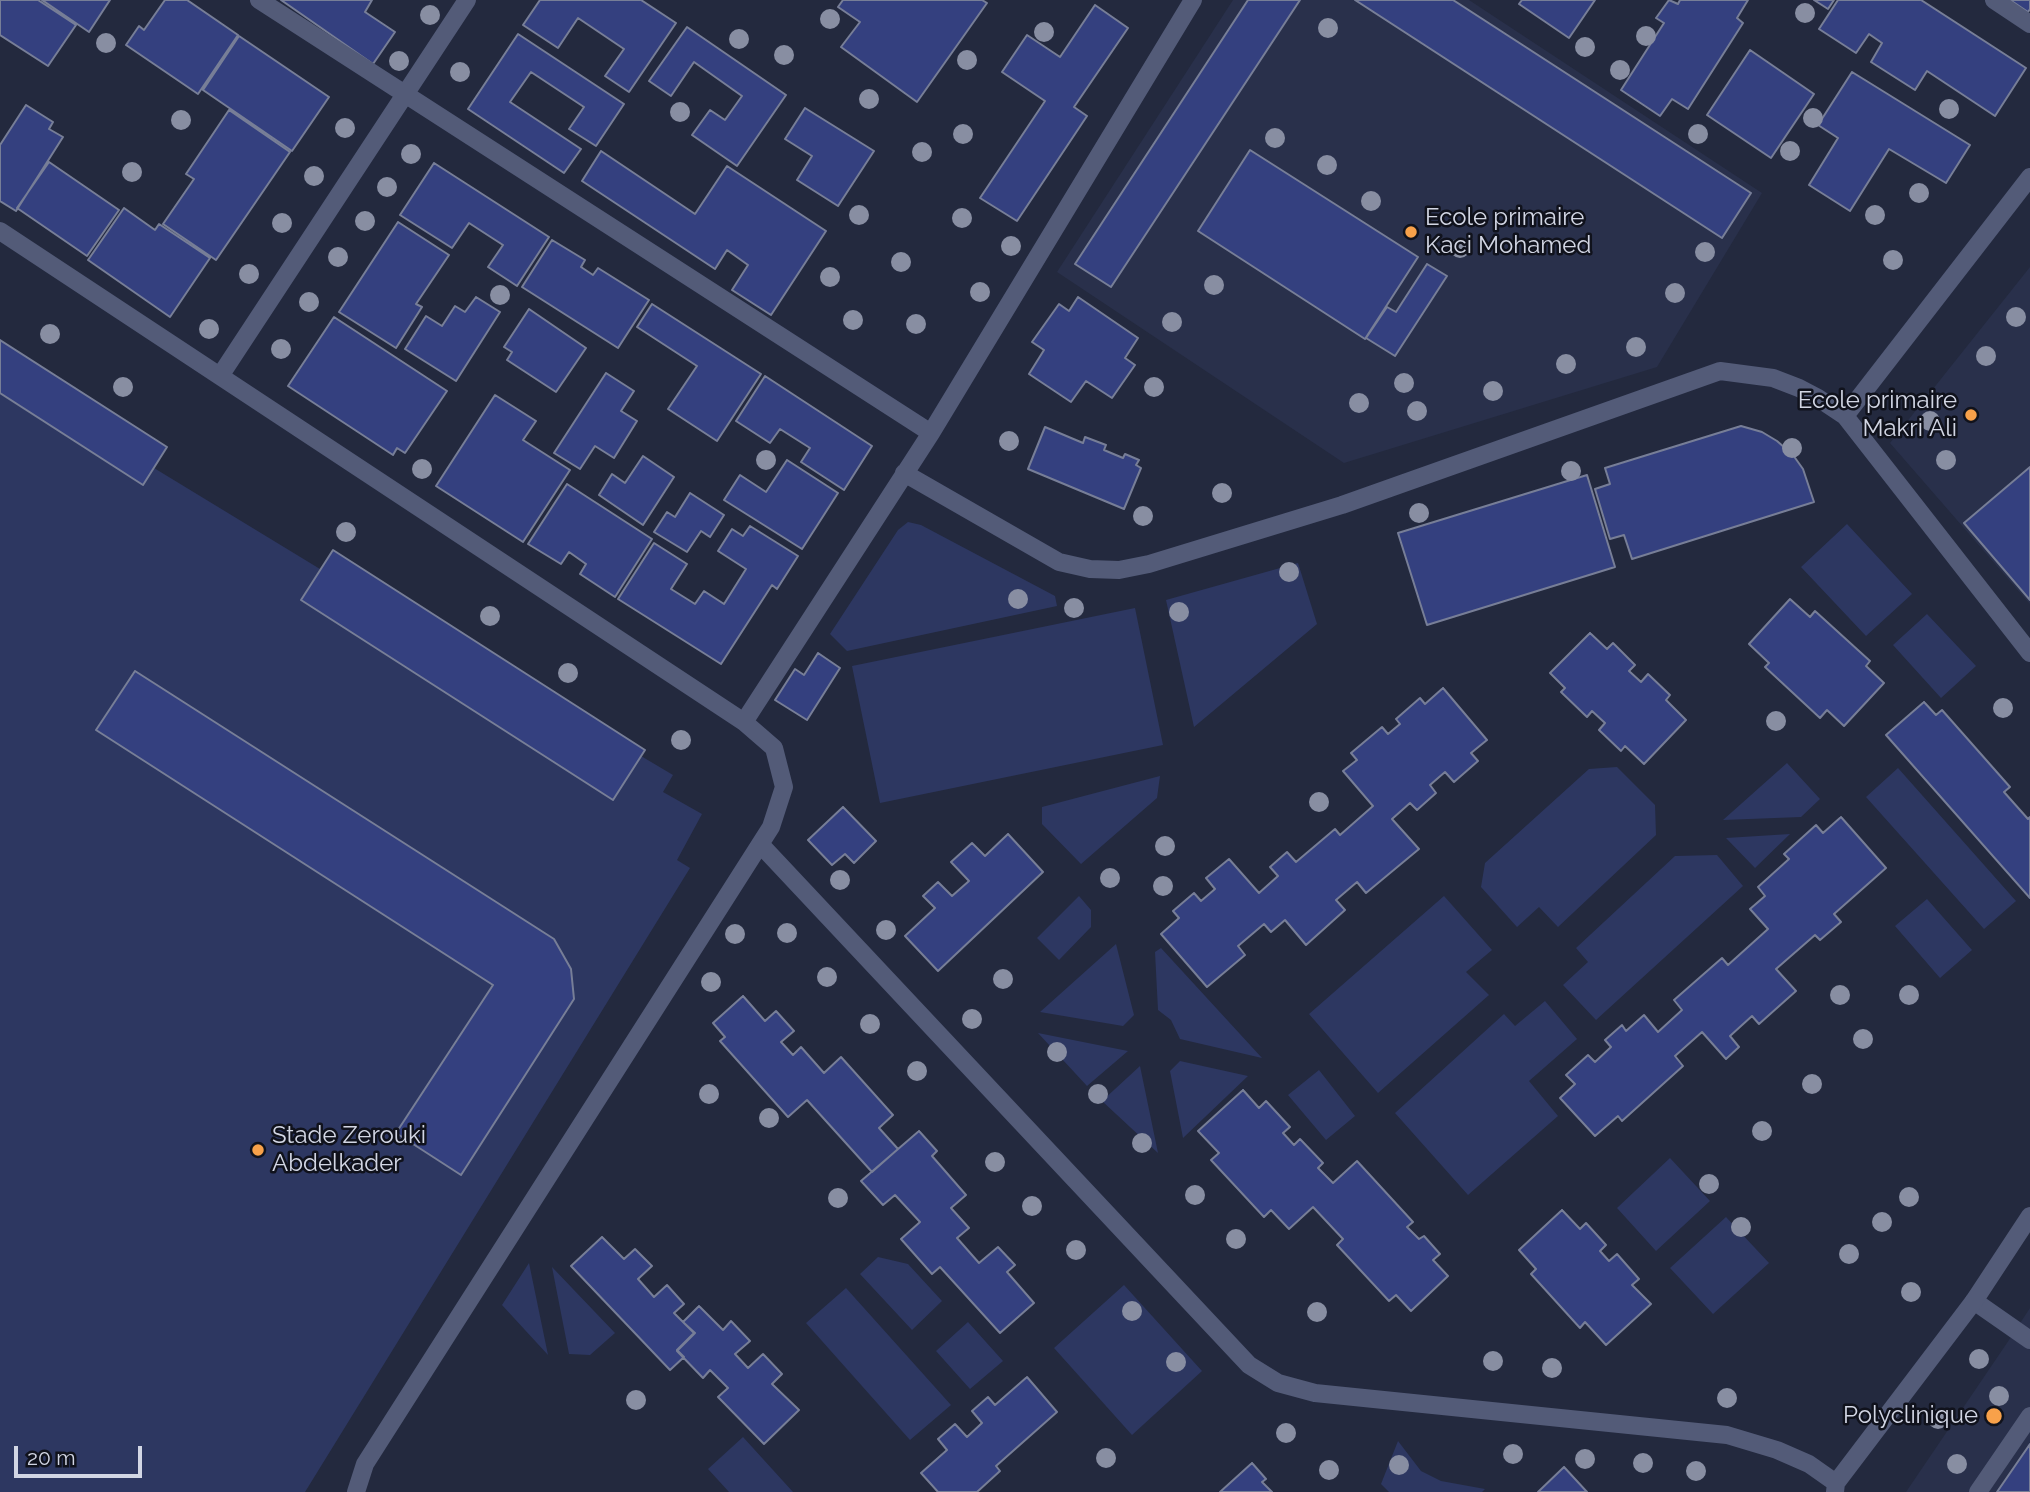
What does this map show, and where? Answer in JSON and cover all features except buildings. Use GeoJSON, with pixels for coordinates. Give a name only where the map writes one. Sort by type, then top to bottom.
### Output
{"type":"FeatureCollection","features":[{"type":"Feature","properties":{"kind":"street"},"geometry":{"type":"LineString","coordinates":[[259,0],[931,433]]}},
{"type":"Feature","properties":{"kind":"street"},"geometry":{"type":"LineString","coordinates":[[220,376],[467,0]]}},
{"type":"Feature","properties":{"kind":"street"},"geometry":{"type":"LineString","coordinates":[[744,723],[931,433],[1193,0]]}},
{"type":"Feature","properties":{"kind":"street"},"geometry":{"type":"LineString","coordinates":[[1994,0],[2030,24]]}},
{"type":"Feature","properties":{"kind":"street"},"geometry":{"type":"LineString","coordinates":[[1846,416],[2030,177]]}},
{"type":"Feature","properties":{"kind":"street"},"geometry":{"type":"LineString","coordinates":[[0,231],[744,723],[774,748],[784,787],[771,827],[365,1464],[356,1492]]}},
{"type":"Feature","properties":{"kind":"street"},"geometry":{"type":"LineString","coordinates":[[904,473],[1059,562],[1090,569],[1119,570],[1149,564],[1342,505],[1720,372],[1773,378],[1799,388],[1846,416],[2030,653]]}},
{"type":"Feature","properties":{"kind":"street"},"geometry":{"type":"LineString","coordinates":[[760,844],[1249,1366],[1278,1382],[1315,1393],[1727,1435],[1777,1450],[1809,1464],[1836,1488],[1974,1301],[2030,1216]]}},
{"type":"Feature","properties":{"kind":"street"},"geometry":{"type":"LineString","coordinates":[[1974,1301],[2030,1340]]}},
{"type":"Feature","properties":{"kind":"street"},"geometry":{"type":"LineString","coordinates":[[1978,1492],[2030,1416]]}},
{"type":"Feature","properties":{"kind":"shaded area","name":"Ecole primaire Kaci Mohamed"},"geometry":{"type":"Polygon","coordinates":[[[1233,0],[1469,0],[1762,193],[1657,367],[1344,463],[1057,272],[1233,0]]]}},
{"type":"Feature","properties":{"kind":"shaded area","name":"Ecole primaire Makri Ali"},"geometry":{"type":"Polygon","coordinates":[[[2030,267],[2030,604],[1890,443],[2030,267]]]}},
{"type":"Feature","properties":{"kind":"shaded area","name":"Stade Zerouki Abdelkader"},"geometry":{"type":"Polygon","coordinates":[[[0,394],[142,484],[154,468],[320,569],[301,600],[613,800],[641,756],[673,775],[663,792],[702,814],[677,860],[690,868],[305,1492],[0,1492],[0,394]]]}},
{"type":"Feature","properties":{"kind":"shaded area"},"geometry":{"type":"Polygon","coordinates":[[[908,522],[921,525],[1055,596],[1057,606],[847,651],[830,634],[898,530],[908,522]]]}},
{"type":"Feature","properties":{"kind":"shaded area"},"geometry":{"type":"Polygon","coordinates":[[[1847,524],[1912,594],[1866,636],[1801,567],[1847,524]]]}},
{"type":"Feature","properties":{"kind":"shaded area"},"geometry":{"type":"Polygon","coordinates":[[[1298,563],[1317,624],[1194,727],[1166,600],[1298,563]]]}},
{"type":"Feature","properties":{"kind":"shaded area"},"geometry":{"type":"Polygon","coordinates":[[[1135,608],[1163,745],[880,803],[852,666],[1135,608]]]}},
{"type":"Feature","properties":{"kind":"shaded area"},"geometry":{"type":"Polygon","coordinates":[[[1927,614],[1976,666],[1941,698],[1893,645],[1927,614]]]}},
{"type":"Feature","properties":{"kind":"shaded area"},"geometry":{"type":"Polygon","coordinates":[[[1787,763],[1820,799],[1801,817],[1723,820],[1787,763]]]}},
{"type":"Feature","properties":{"kind":"shaded area"},"geometry":{"type":"Polygon","coordinates":[[[1617,767],[1655,805],[1656,835],[1558,927],[1539,907],[1517,927],[1481,887],[1485,863],[1589,769],[1617,767]]]}},
{"type":"Feature","properties":{"kind":"shaded area"},"geometry":{"type":"Polygon","coordinates":[[[1898,768],[2016,901],[1984,929],[1866,797],[1898,768]]]}},
{"type":"Feature","properties":{"kind":"shaded area"},"geometry":{"type":"Polygon","coordinates":[[[1160,776],[1157,798],[1081,864],[1042,824],[1042,807],[1160,776]]]}},
{"type":"Feature","properties":{"kind":"shaded area"},"geometry":{"type":"Polygon","coordinates":[[[1790,834],[1755,868],[1726,838],[1790,834]]]}},
{"type":"Feature","properties":{"kind":"shaded area"},"geometry":{"type":"Polygon","coordinates":[[[1717,855],[1743,886],[1596,1020],[1563,985],[1588,962],[1576,948],[1675,856],[1717,855]]]}},
{"type":"Feature","properties":{"kind":"shaded area"},"geometry":{"type":"Polygon","coordinates":[[[1079,896],[1091,910],[1091,927],[1059,960],[1037,938],[1079,896]]]}},
{"type":"Feature","properties":{"kind":"shaded area"},"geometry":{"type":"Polygon","coordinates":[[[1444,896],[1492,950],[1466,972],[1489,995],[1378,1093],[1309,1014],[1444,896]]]}},
{"type":"Feature","properties":{"kind":"shaded area"},"geometry":{"type":"Polygon","coordinates":[[[1927,899],[1972,950],[1940,978],[1895,926],[1927,899]]]}},
{"type":"Feature","properties":{"kind":"shaded area"},"geometry":{"type":"Polygon","coordinates":[[[1116,944],[1134,1015],[1123,1026],[1040,1012],[1116,944]]]}},
{"type":"Feature","properties":{"kind":"shaded area"},"geometry":{"type":"Polygon","coordinates":[[[1161,948],[1262,1058],[1180,1039],[1171,1020],[1158,1010],[1155,952],[1161,948]]]}},
{"type":"Feature","properties":{"kind":"shaded area"},"geometry":{"type":"Polygon","coordinates":[[[1545,1001],[1577,1039],[1529,1081],[1558,1116],[1468,1195],[1395,1113],[1504,1014],[1515,1026],[1545,1001]]]}},
{"type":"Feature","properties":{"kind":"shaded area"},"geometry":{"type":"Polygon","coordinates":[[[1038,1033],[1128,1051],[1087,1086],[1038,1033]]]}},
{"type":"Feature","properties":{"kind":"shaded area"},"geometry":{"type":"Polygon","coordinates":[[[1180,1061],[1248,1076],[1183,1138],[1170,1071],[1180,1061]]]}},
{"type":"Feature","properties":{"kind":"shaded area"},"geometry":{"type":"Polygon","coordinates":[[[1140,1066],[1158,1153],[1102,1101],[1140,1066]]]}},
{"type":"Feature","properties":{"kind":"shaded area"},"geometry":{"type":"Polygon","coordinates":[[[1319,1070],[1355,1116],[1326,1140],[1288,1095],[1319,1070]]]}},
{"type":"Feature","properties":{"kind":"shaded area"},"geometry":{"type":"Polygon","coordinates":[[[1670,1158],[1710,1201],[1656,1251],[1617,1208],[1670,1158]]]}},
{"type":"Feature","properties":{"kind":"shaded area"},"geometry":{"type":"Polygon","coordinates":[[[1726,1217],[1769,1263],[1713,1314],[1670,1268],[1726,1217]]]}},
{"type":"Feature","properties":{"kind":"shaded area"},"geometry":{"type":"Polygon","coordinates":[[[878,1257],[908,1264],[942,1301],[912,1330],[860,1274],[878,1257]]]}},
{"type":"Feature","properties":{"kind":"shaded area"},"geometry":{"type":"Polygon","coordinates":[[[529,1263],[548,1355],[502,1305],[529,1263]]]}},
{"type":"Feature","properties":{"kind":"shaded area"},"geometry":{"type":"Polygon","coordinates":[[[552,1267],[615,1333],[590,1355],[569,1354],[552,1267]]]}},
{"type":"Feature","properties":{"kind":"shaded area"},"geometry":{"type":"Polygon","coordinates":[[[1124,1285],[1202,1371],[1132,1435],[1054,1348],[1124,1285]]]}},
{"type":"Feature","properties":{"kind":"shaded area"},"geometry":{"type":"Polygon","coordinates":[[[846,1288],[951,1405],[910,1440],[806,1323],[846,1288]]]}},
{"type":"Feature","properties":{"kind":"shaded area","name":"Polyclinique"},"geometry":{"type":"Polygon","coordinates":[[[2030,1308],[2030,1492],[1906,1492],[2009,1340],[2030,1308]]]}},
{"type":"Feature","properties":{"kind":"shaded area"},"geometry":{"type":"Polygon","coordinates":[[[968,1322],[1003,1361],[970,1389],[936,1351],[968,1322]]]}},
{"type":"Feature","properties":{"kind":"shaded area"},"geometry":{"type":"Polygon","coordinates":[[[743,1437],[793,1492],[729,1492],[708,1469],[743,1437]]]}},
{"type":"Feature","properties":{"kind":"shaded area"},"geometry":{"type":"Polygon","coordinates":[[[1398,1441],[1421,1471],[1441,1481],[1485,1489],[1482,1492],[1389,1492],[1381,1484],[1398,1441]]]}},
{"type":"Feature","properties":{"kind":"place","name":"Ecole primaire Kaci Mohamed"},"geometry":{"type":"Point","coordinates":[1411,232]}},
{"type":"Feature","properties":{"kind":"place","name":"Ecole primaire Makri Ali"},"geometry":{"type":"Point","coordinates":[1971,415]}},
{"type":"Feature","properties":{"kind":"place","name":"Stade Zerouki Abdelkader"},"geometry":{"type":"Point","coordinates":[258,1150]}},
{"type":"Feature","properties":{"kind":"place","name":"Polyclinique"},"geometry":{"type":"Point","coordinates":[1994,1416]}}]}
